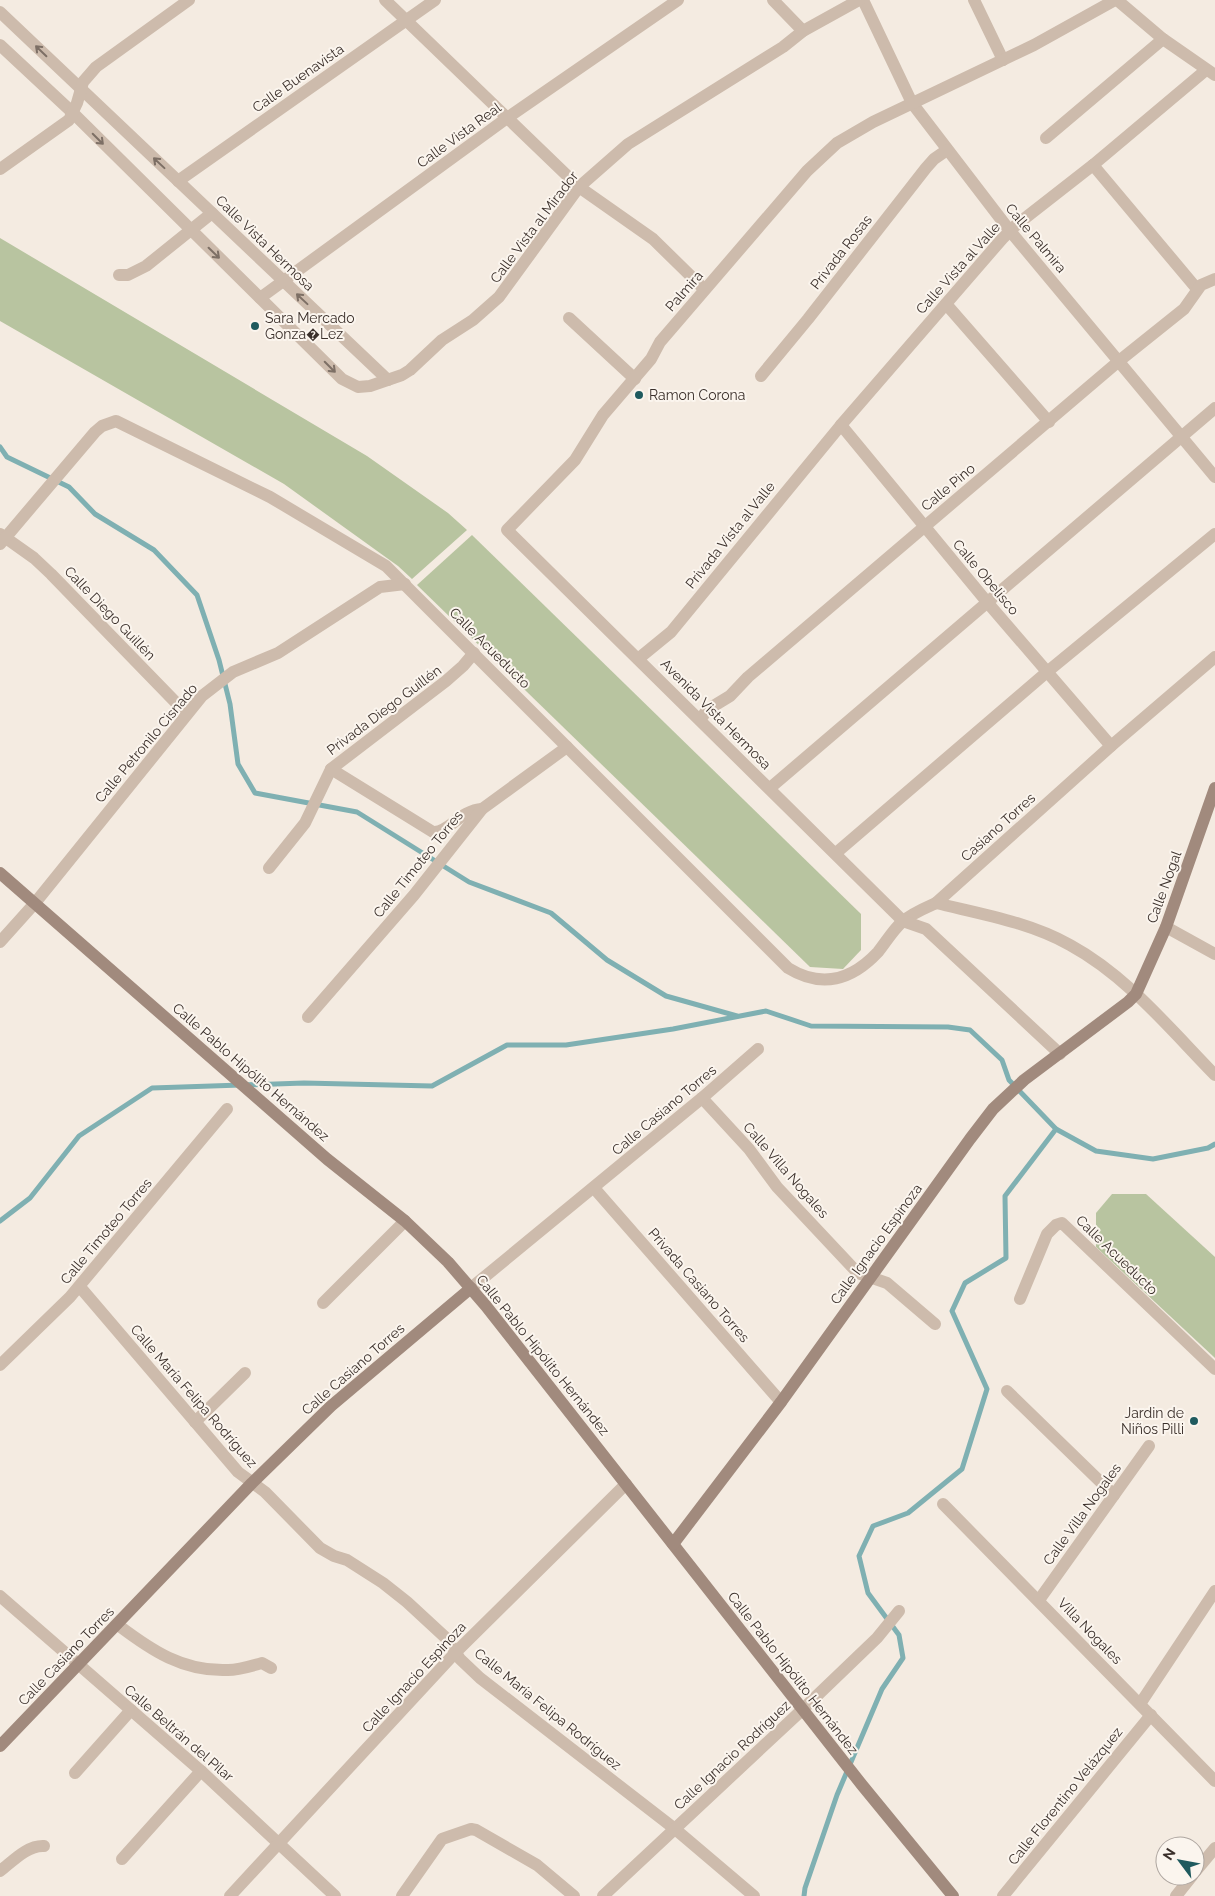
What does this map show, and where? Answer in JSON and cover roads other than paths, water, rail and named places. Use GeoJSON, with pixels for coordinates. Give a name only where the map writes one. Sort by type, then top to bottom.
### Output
{"type":"FeatureCollection","features":[{"type":"Feature","properties":{"kind":"street"},"geometry":{"type":"LineString","coordinates":[[0,169],[65,124],[72,113],[87,76],[96,67],[189,0]]}},
{"type":"Feature","properties":{"kind":"street"},"geometry":{"type":"LineString","coordinates":[[385,0],[579,187],[653,239],[704,290]]}},
{"type":"Feature","properties":{"kind":"street","name":"Calle Buenavista"},"geometry":{"type":"LineString","coordinates":[[178,181],[435,0]]}},
{"type":"Feature","properties":{"kind":"street","name":"Calle Vista Real"},"geometry":{"type":"LineString","coordinates":[[260,298],[507,118],[678,0]]}},
{"type":"Feature","properties":{"kind":"street"},"geometry":{"type":"LineString","coordinates":[[772,0],[803,31]]}},
{"type":"Feature","properties":{"kind":"street","name":"Calle Vista al Mirador"},"geometry":{"type":"LineString","coordinates":[[388,380],[410,370],[442,340],[473,320],[494,302],[579,187],[637,137],[783,47],[803,31],[861,0]]}},
{"type":"Feature","properties":{"kind":"street","name":"Calle Palmira"},"geometry":{"type":"LineString","coordinates":[[861,0],[912,104],[1010,231],[1215,477]]}},
{"type":"Feature","properties":{"kind":"street"},"geometry":{"type":"LineString","coordinates":[[974,0],[1003,60]]}},
{"type":"Feature","properties":{"kind":"street"},"geometry":{"type":"LineString","coordinates":[[912,104],[1003,60],[1116,0],[1163,39],[1211,72]]}},
{"type":"Feature","properties":{"kind":"street","name":"Calle Vista Hermosa"},"geometry":{"type":"LineString","coordinates":[[0,12],[388,380]]}},
{"type":"Feature","properties":{"kind":"street"},"geometry":{"type":"LineString","coordinates":[[1046,138],[1163,39]]}},
{"type":"Feature","properties":{"kind":"street"},"geometry":{"type":"LineString","coordinates":[[0,45],[72,113],[342,379],[358,387],[370,386],[388,380]]}},
{"type":"Feature","properties":{"kind":"street","name":"Calle Vista al Valle"},"geometry":{"type":"LineString","coordinates":[[841,425],[1010,231],[1211,72]]}},
{"type":"Feature","properties":{"kind":"street","name":"Palmira"},"geometry":{"type":"LineString","coordinates":[[507,530],[574,460],[603,415],[651,359],[660,342],[823,155],[849,136],[873,122],[912,104]]}},
{"type":"Feature","properties":{"kind":"street","name":"Privada Rosas"},"geometry":{"type":"LineString","coordinates":[[761,376],[814,312],[926,168],[934,159],[947,150]]}},
{"type":"Feature","properties":{"kind":"street"},"geometry":{"type":"LineString","coordinates":[[1093,165],[1197,289]]}},
{"type":"Feature","properties":{"kind":"street"},"geometry":{"type":"LineString","coordinates":[[119,274],[128,275],[146,266],[212,213]]}},
{"type":"Feature","properties":{"kind":"street","name":"Calle Pino"},"geometry":{"type":"LineString","coordinates":[[700,720],[707,710],[730,696],[748,677],[1120,361],[1184,309],[1197,289],[1215,279]]}},
{"type":"Feature","properties":{"kind":"street"},"geometry":{"type":"LineString","coordinates":[[946,304],[1049,422]]}},
{"type":"Feature","properties":{"kind":"street"},"geometry":{"type":"LineString","coordinates":[[569,318],[635,378]]}},
{"type":"Feature","properties":{"kind":"street"},"geometry":{"type":"LineString","coordinates":[[770,788],[1215,408]]}},
{"type":"Feature","properties":{"kind":"street","name":"Calle Acueducto"},"geometry":{"type":"LineString","coordinates":[[2,539],[95,432],[102,426],[116,421],[270,497],[386,566],[788,968]]}},
{"type":"Feature","properties":{"kind":"street","name":"Calle Obelisco"},"geometry":{"type":"LineString","coordinates":[[841,425],[986,602],[1111,746]]}},
{"type":"Feature","properties":{"kind":"street","name":"Privada Vista al Valle"},"geometry":{"type":"LineString","coordinates":[[638,659],[670,632],[841,425]]}},
{"type":"Feature","properties":{"kind":"street","name":"Avenida Vista Hermosa"},"geometry":{"type":"LineString","coordinates":[[507,530],[904,920]]}},
{"type":"Feature","properties":{"kind":"street"},"geometry":{"type":"LineString","coordinates":[[836,853],[1047,672],[1215,534]]}},
{"type":"Feature","properties":{"kind":"street","name":"Calle Diego Guillén"},"geometry":{"type":"LineString","coordinates":[[2,539],[34,558],[52,574],[187,714]]}},
{"type":"Feature","properties":{"kind":"street","name":"Calle Petronilo Cisnado"},"geometry":{"type":"LineString","coordinates":[[0,942],[35,903],[195,704],[211,689],[233,672],[272,656],[380,588],[405,584]]}},
{"type":"Feature","properties":{"kind":"street","name":"Privada Diego Guillén"},"geometry":{"type":"LineString","coordinates":[[269,868],[305,823],[331,769],[446,681],[474,654]]}},
{"type":"Feature","properties":{"kind":"street","name":"Casiano Torres"},"geometry":{"type":"LineString","coordinates":[[788,968],[809,978],[830,980],[845,977],[868,962],[904,920],[936,903],[1111,746],[1215,657]]}},
{"type":"Feature","properties":{"kind":"street","name":"Calle Timoteo Torres"},"geometry":{"type":"LineString","coordinates":[[308,1017],[414,895],[482,809],[567,747]]}},
{"type":"Feature","properties":{"kind":"street"},"geometry":{"type":"LineString","coordinates":[[331,769],[433,832],[441,832],[470,811],[482,809]]}},
{"type":"Feature","properties":{"kind":"street","name":"Calle Nogal"},"geometry":{"type":"LineString","coordinates":[[1136,994],[1166,927],[1214,791]]}},
{"type":"Feature","properties":{"kind":"street","name":"Calle Pablo Hipólito Hernández"},"geometry":{"type":"LineString","coordinates":[[0,872],[327,1159],[405,1221],[448,1262],[471,1288],[626,1484],[802,1710],[953,1896]]}},
{"type":"Feature","properties":{"kind":"street"},"geometry":{"type":"LineString","coordinates":[[936,903],[1019,924],[1053,937],[1084,954],[1136,994],[1215,1074]]}},
{"type":"Feature","properties":{"kind":"street"},"geometry":{"type":"LineString","coordinates":[[904,920],[926,929],[1060,1054]]}},
{"type":"Feature","properties":{"kind":"street"},"geometry":{"type":"LineString","coordinates":[[1166,927],[1215,954]]}},
{"type":"Feature","properties":{"kind":"street","name":"Calle Ignacio Espinoza"},"geometry":{"type":"LineString","coordinates":[[673,1544],[781,1402],[970,1139],[1008,1094],[1024,1080],[1136,994]]}},
{"type":"Feature","properties":{"kind":"street","name":"Calle Casiano Torres"},"geometry":{"type":"LineString","coordinates":[[0,1746],[252,1483],[336,1401],[702,1098],[758,1049]]}},
{"type":"Feature","properties":{"kind":"street","name":"Calle Villa Nogales"},"geometry":{"type":"LineString","coordinates":[[702,1098],[749,1149],[776,1187],[854,1269],[861,1274],[887,1284],[935,1324]]}},
{"type":"Feature","properties":{"kind":"street","name":"Calle Timoteo Torres"},"geometry":{"type":"LineString","coordinates":[[0,1365],[80,1287],[227,1109]]}},
{"type":"Feature","properties":{"kind":"street","name":"Privada Casiano Torres"},"geometry":{"type":"LineString","coordinates":[[594,1188],[781,1402]]}},
{"type":"Feature","properties":{"kind":"street"},"geometry":{"type":"LineString","coordinates":[[323,1303],[405,1221]]}},
{"type":"Feature","properties":{"kind":"street","name":"Calle Acueducto"},"geometry":{"type":"LineString","coordinates":[[1020,1299],[1047,1234],[1056,1225],[1062,1224],[1215,1369]]}},
{"type":"Feature","properties":{"kind":"street","name":"Calle María Felipa Rodríguez"},"geometry":{"type":"LineString","coordinates":[[80,1287],[238,1472],[265,1492],[320,1548],[327,1553],[347,1560],[393,1590],[446,1638],[468,1667],[480,1678],[675,1829],[754,1896]]}},
{"type":"Feature","properties":{"kind":"street"},"geometry":{"type":"LineString","coordinates":[[195,1422],[245,1373]]}},
{"type":"Feature","properties":{"kind":"street"},"geometry":{"type":"LineString","coordinates":[[1007,1392],[1114,1495]]}},
{"type":"Feature","properties":{"kind":"street","name":"Calle Villa Nogales"},"geometry":{"type":"LineString","coordinates":[[1039,1600],[1149,1446]]}},
{"type":"Feature","properties":{"kind":"street","name":"Calle Ignacio Espinoza"},"geometry":{"type":"LineString","coordinates":[[230,1896],[456,1652],[626,1484]]}},
{"type":"Feature","properties":{"kind":"street","name":"Villa Nogales"},"geometry":{"type":"LineString","coordinates":[[943,1504],[1215,1781]]}},
{"type":"Feature","properties":{"kind":"street"},"geometry":{"type":"LineString","coordinates":[[1140,1704],[1215,1591]]}},
{"type":"Feature","properties":{"kind":"street","name":"Calle Beltrán del Pilar"},"geometry":{"type":"LineString","coordinates":[[0,1596],[201,1771],[335,1896]]}},
{"type":"Feature","properties":{"kind":"street","name":"Calle Ignacio Rodríguez"},"geometry":{"type":"LineString","coordinates":[[608,1894],[802,1710],[883,1630],[898,1612]]}},
{"type":"Feature","properties":{"kind":"street"},"geometry":{"type":"LineString","coordinates":[[118,1624],[159,1654],[187,1665],[228,1670],[262,1663],[271,1668]]}},
{"type":"Feature","properties":{"kind":"street"},"geometry":{"type":"LineString","coordinates":[[75,1773],[131,1710]]}},
{"type":"Feature","properties":{"kind":"street","name":"Calle Florentino Velázquez"},"geometry":{"type":"LineString","coordinates":[[1003,1896],[1151,1715]]}},
{"type":"Feature","properties":{"kind":"street"},"geometry":{"type":"LineString","coordinates":[[122,1860],[201,1771]]}},
{"type":"Feature","properties":{"kind":"street"},"geometry":{"type":"LineString","coordinates":[[402,1896],[442,1839],[471,1829],[476,1830],[537,1865],[574,1896]]}},
{"type":"Feature","properties":{"kind":"street"},"geometry":{"type":"LineString","coordinates":[[0,1872],[30,1848],[37,1845],[44,1846]]}},
{"type":"Feature","properties":{"kind":"street"},"geometry":{"type":"LineString","coordinates":[[1205,1860],[1215,1848]]}},
{"type":"Feature","properties":{"kind":"street"},"geometry":{"type":"LineString","coordinates":[[1176,1896],[1184,1886]]}},
{"type":"Feature","properties":{"kind":"waterway"},"geometry":{"type":"LineString","coordinates":[[0,447],[7,457],[69,487],[95,514],[154,550],[197,595],[219,660],[230,704],[238,764],[255,793],[357,812],[469,882],[551,913],[607,960],[666,996],[737,1016]]}},
{"type":"Feature","properties":{"kind":"waterway"},"geometry":{"type":"LineString","coordinates":[[0,1221],[30,1198],[79,1136],[152,1088],[304,1083],[432,1086],[507,1045],[566,1045],[673,1029],[766,1011],[811,1026],[948,1027],[970,1030],[1002,1060],[1009,1080],[1056,1129],[1096,1151],[1153,1159],[1208,1148],[1215,1144]]}},
{"type":"Feature","properties":{"kind":"waterway"},"geometry":{"type":"LineString","coordinates":[[804,1896],[805,1888],[837,1795],[882,1689],[903,1658],[899,1635],[868,1593],[859,1556],[873,1526],[908,1513],[962,1469],[987,1389],[952,1311],[965,1283],[1006,1258],[1005,1196],[1056,1129]]}},
{"type":"Feature","properties":{"kind":"place","name":"Sara Mercado Gonza�Lez"},"geometry":{"type":"Point","coordinates":[255,326]}},
{"type":"Feature","properties":{"kind":"place","name":"Ramon Corona"},"geometry":{"type":"Point","coordinates":[639,395]}},
{"type":"Feature","properties":{"kind":"place","name":"Jardin de Niños Pilli"},"geometry":{"type":"Point","coordinates":[1194,1421]}}]}
